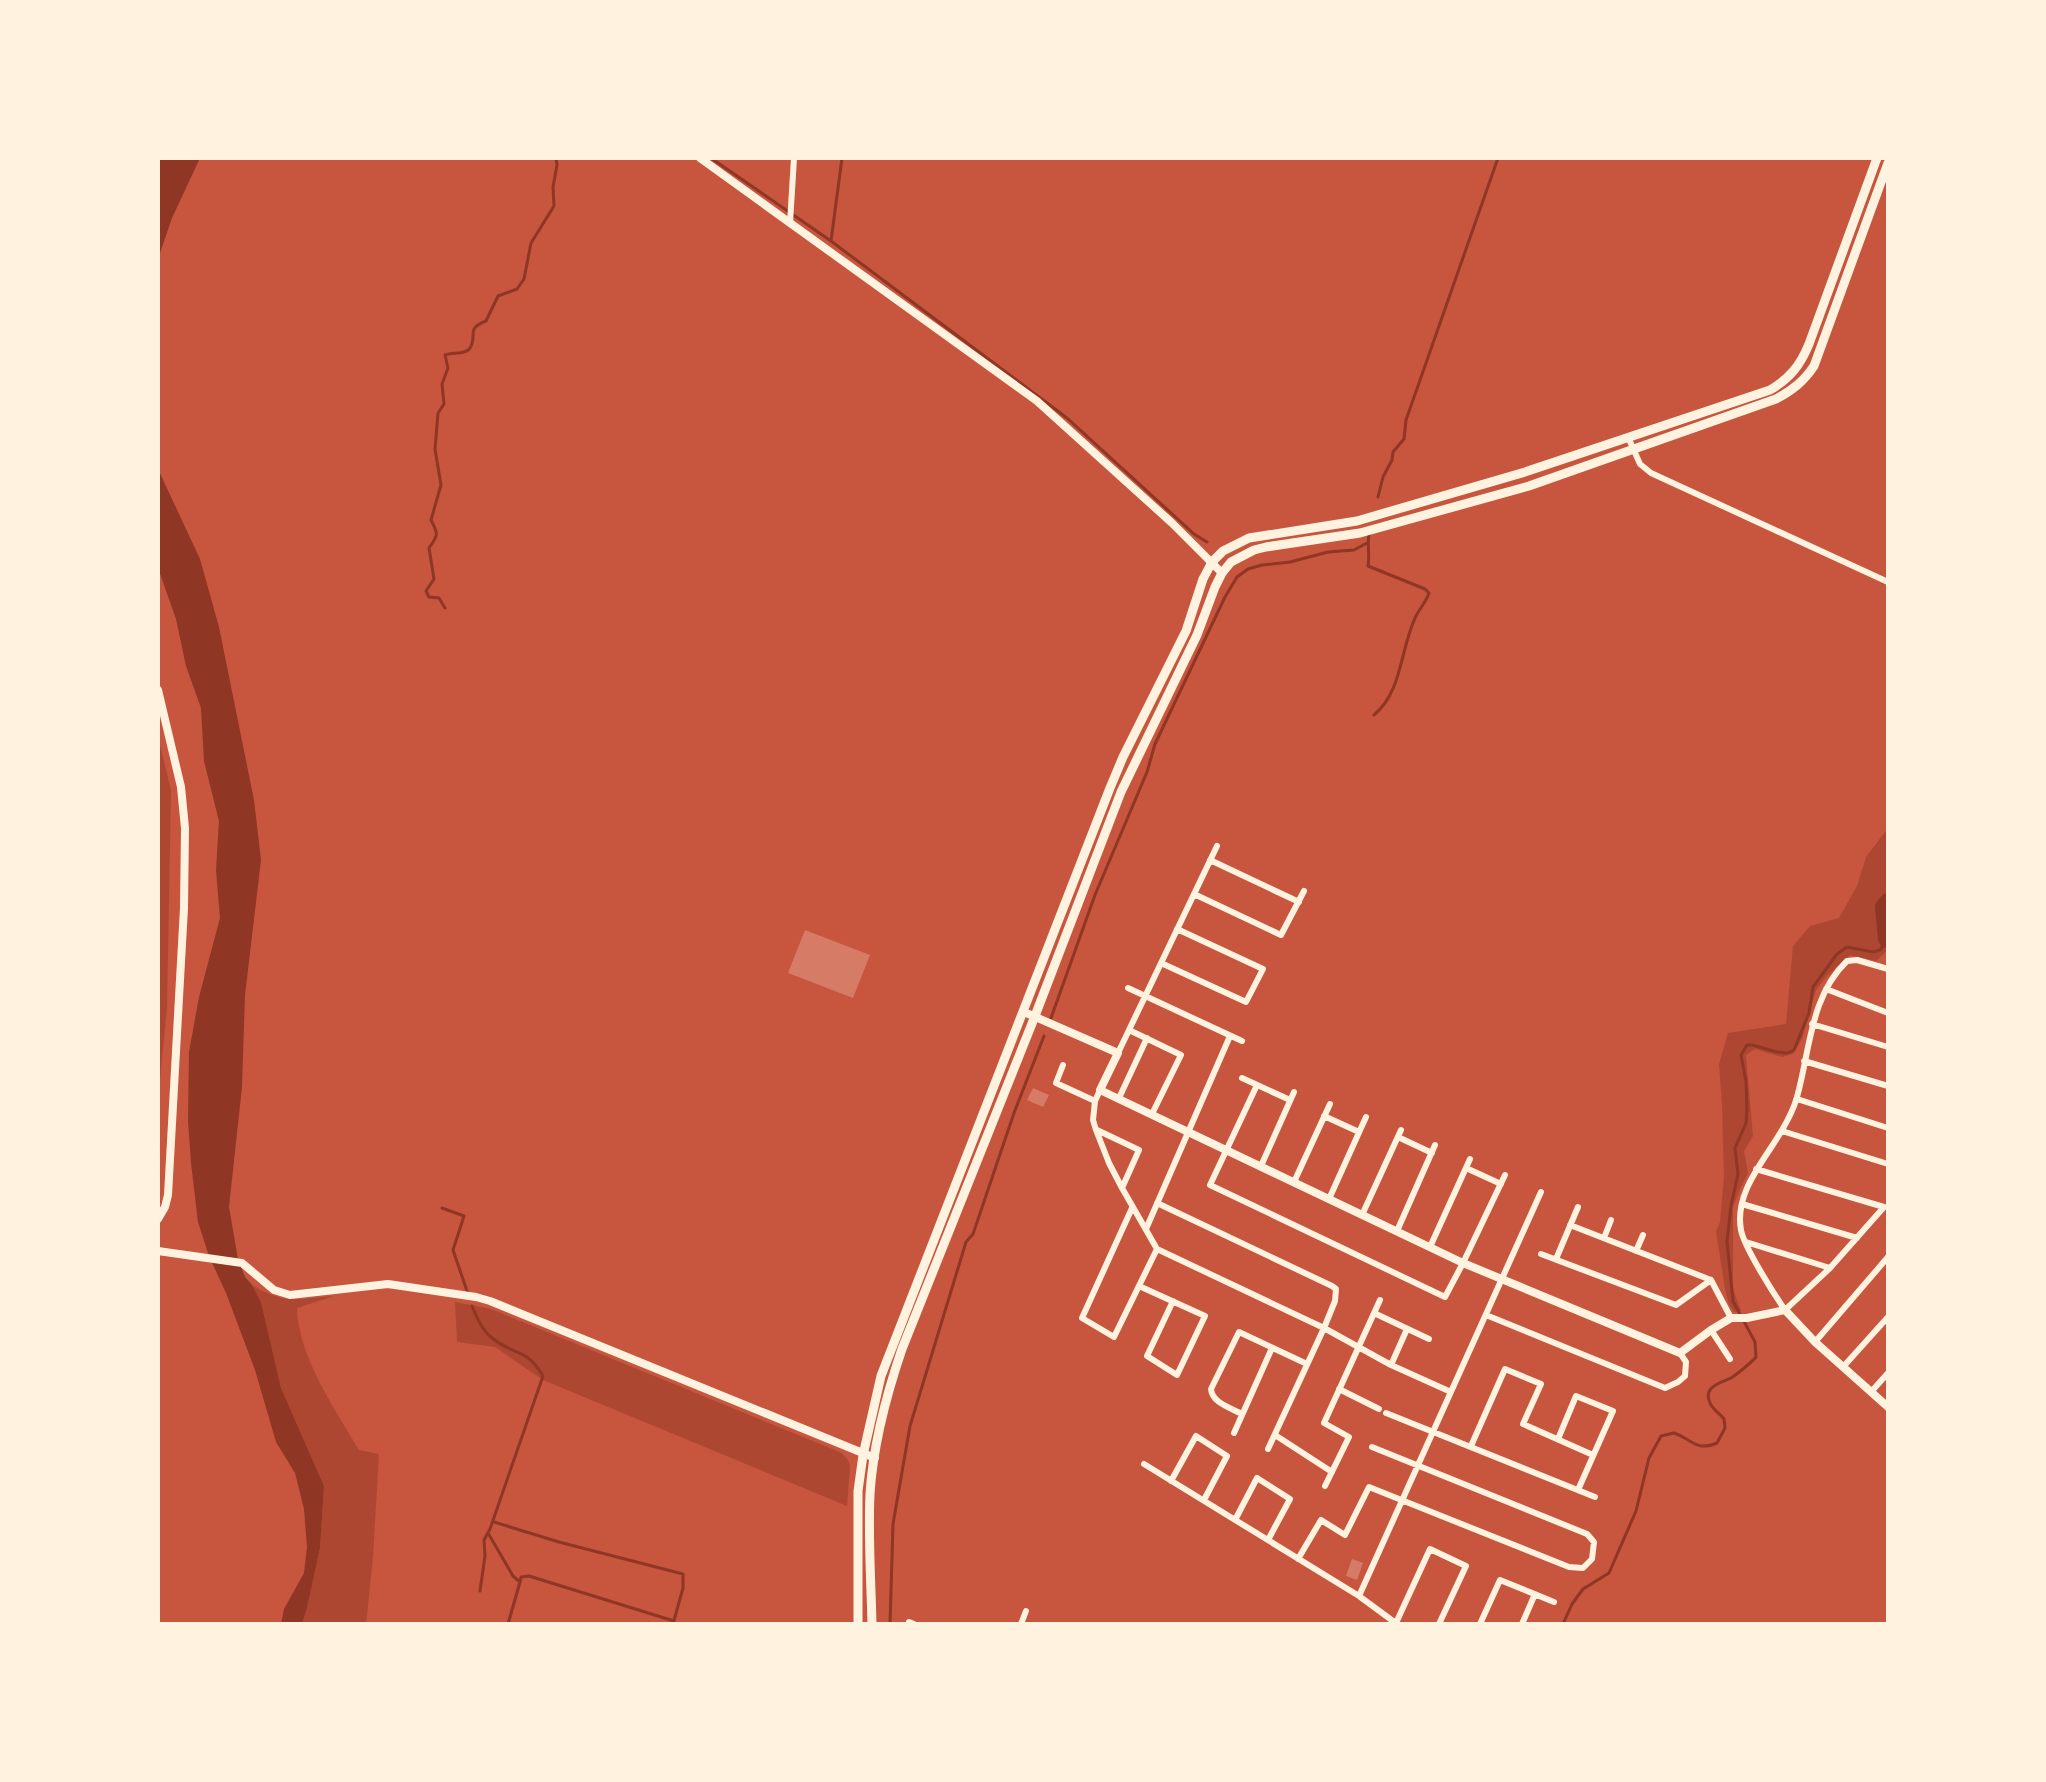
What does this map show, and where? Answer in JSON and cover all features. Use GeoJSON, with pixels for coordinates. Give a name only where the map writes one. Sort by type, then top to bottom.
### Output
{"type":"FeatureCollection","features":[{"type":"Feature","properties":{"kind":"main road"},"geometry":{"type":"LineString","coordinates":[[858,1624],[858,1491],[874,1402],[888,1355],[1110,788],[1186,631],[1203,579],[1212,562],[1223,551],[1249,538],[1357,521],[1525,472],[1770,390],[1795,372],[1809,344],[1877,158]]}},
{"type":"Feature","properties":{"kind":"main road"},"geometry":{"type":"LineString","coordinates":[[872,1624],[870,1494],[891,1381],[1121,792],[1197,635],[1222,573],[1231,562],[1254,550],[1360,533],[1529,486],[1776,399],[1791,391],[1814,366],[1888,163]]}},
{"type":"Feature","properties":{"kind":"street"},"geometry":{"type":"LineString","coordinates":[[700,158],[1037,401],[1172,523],[1222,573]]}},
{"type":"Feature","properties":{"kind":"street"},"geometry":{"type":"LineString","coordinates":[[790,223],[794,158]]}},
{"type":"Feature","properties":{"kind":"street"},"geometry":{"type":"LineString","coordinates":[[1628,437],[1640,464],[1651,473],[1888,582]]}},
{"type":"Feature","properties":{"kind":"street"},"geometry":{"type":"LineString","coordinates":[[158,690],[181,787],[185,828],[171,1162],[168,1195],[158,1219]]}},
{"type":"Feature","properties":{"kind":"street"},"geometry":{"type":"LineString","coordinates":[[1217,846],[1095,1101],[1093,1120],[1109,1163],[1157,1249],[1451,1392]]}},
{"type":"Feature","properties":{"kind":"street"},"geometry":{"type":"LineString","coordinates":[[1210,860],[1299,902]]}},
{"type":"Feature","properties":{"kind":"street"},"geometry":{"type":"LineString","coordinates":[[1194,894],[1281,935],[1304,891]]}},
{"type":"Feature","properties":{"kind":"street"},"geometry":{"type":"LineString","coordinates":[[1161,963],[1246,1002],[1263,969],[1177,929]]}},
{"type":"Feature","properties":{"kind":"street"},"geometry":{"type":"LineString","coordinates":[[1888,969],[1857,960],[1847,961],[1826,989],[1812,1024],[1797,1099],[1782,1131],[1756,1169],[1742,1204],[1741,1229],[1745,1242],[1785,1310],[1815,1342],[1888,1407]]}},
{"type":"Feature","properties":{"kind":"street"},"geometry":{"type":"LineString","coordinates":[[1128,988],[1242,1041]]}},
{"type":"Feature","properties":{"kind":"street"},"geometry":{"type":"LineString","coordinates":[[1826,989],[1888,1013]]}},
{"type":"Feature","properties":{"kind":"street"},"geometry":{"type":"LineString","coordinates":[[1024,1012],[1118,1053]]}},
{"type":"Feature","properties":{"kind":"street"},"geometry":{"type":"LineString","coordinates":[[1812,1024],[1888,1047]]}},
{"type":"Feature","properties":{"kind":"street"},"geometry":{"type":"LineString","coordinates":[[1129,1030],[1181,1055],[1152,1114]]}},
{"type":"Feature","properties":{"kind":"street"},"geometry":{"type":"LineString","coordinates":[[1146,1229],[1230,1036]]}},
{"type":"Feature","properties":{"kind":"street"},"geometry":{"type":"LineString","coordinates":[[1119,1098],[1147,1038]]}},
{"type":"Feature","properties":{"kind":"street"},"geometry":{"type":"LineString","coordinates":[[1804,1061],[1888,1086]]}},
{"type":"Feature","properties":{"kind":"street"},"geometry":{"type":"LineString","coordinates":[[1063,1065],[1056,1083],[1095,1101]]}},
{"type":"Feature","properties":{"kind":"street"},"geometry":{"type":"LineString","coordinates":[[1242,1078],[1290,1100]]}},
{"type":"Feature","properties":{"kind":"street"},"geometry":{"type":"LineString","coordinates":[[1257,1085],[1210,1185],[1445,1297],[1505,1175]]}},
{"type":"Feature","properties":{"kind":"street"},"geometry":{"type":"LineString","coordinates":[[1100,1090],[1463,1263],[1680,1353],[1686,1362],[1685,1376],[1665,1388],[1486,1315]]}},
{"type":"Feature","properties":{"kind":"street"},"geometry":{"type":"LineString","coordinates":[[1261,1166],[1294,1092]]}},
{"type":"Feature","properties":{"kind":"street"},"geometry":{"type":"LineString","coordinates":[[1797,1099],[1888,1128]]}},
{"type":"Feature","properties":{"kind":"street"},"geometry":{"type":"LineString","coordinates":[[1294,1182],[1330,1104]]}},
{"type":"Feature","properties":{"kind":"street"},"geometry":{"type":"LineString","coordinates":[[1324,1116],[1359,1132]]}},
{"type":"Feature","properties":{"kind":"street"},"geometry":{"type":"LineString","coordinates":[[1329,1199],[1366,1117]]}},
{"type":"Feature","properties":{"kind":"street"},"geometry":{"type":"LineString","coordinates":[[1096,1130],[1139,1150],[1122,1188]]}},
{"type":"Feature","properties":{"kind":"street"},"geometry":{"type":"LineString","coordinates":[[1782,1131],[1888,1164]]}},
{"type":"Feature","properties":{"kind":"street"},"geometry":{"type":"LineString","coordinates":[[1362,1215],[1399,1134],[1434,1149],[1397,1231]]}},
{"type":"Feature","properties":{"kind":"street"},"geometry":{"type":"LineString","coordinates":[[1430,1247],[1470,1159]]}},
{"type":"Feature","properties":{"kind":"street"},"geometry":{"type":"LineString","coordinates":[[1466,1168],[1501,1184]]}},
{"type":"Feature","properties":{"kind":"street"},"geometry":{"type":"LineString","coordinates":[[1680,1353],[1711,1330],[1738,1318],[1785,1310],[1830,1268],[1886,1207],[1756,1169]]}},
{"type":"Feature","properties":{"kind":"street"},"geometry":{"type":"LineString","coordinates":[[1359,1596],[1541,1192]]}},
{"type":"Feature","properties":{"kind":"street"},"geometry":{"type":"LineString","coordinates":[[1157,1203],[1336,1289],[1335,1301],[1324,1328],[1268,1449]]}},
{"type":"Feature","properties":{"kind":"street"},"geometry":{"type":"LineString","coordinates":[[1742,1204],[1857,1238]]}},
{"type":"Feature","properties":{"kind":"street"},"geometry":{"type":"LineString","coordinates":[[1556,1259],[1578,1207]]}},
{"type":"Feature","properties":{"kind":"street"},"geometry":{"type":"LineString","coordinates":[[1132,1208],[1082,1318],[1114,1337],[1157,1249]]}},
{"type":"Feature","properties":{"kind":"street"},"geometry":{"type":"LineString","coordinates":[[1604,1238],[1611,1220]]}},
{"type":"Feature","properties":{"kind":"street"},"geometry":{"type":"LineString","coordinates":[[1570,1225],[1711,1280],[1738,1318]]}},
{"type":"Feature","properties":{"kind":"street"},"geometry":{"type":"LineString","coordinates":[[1636,1251],[1643,1235]]}},
{"type":"Feature","properties":{"kind":"street"},"geometry":{"type":"LineString","coordinates":[[1745,1242],[1830,1268]]}},
{"type":"Feature","properties":{"kind":"street"},"geometry":{"type":"LineString","coordinates":[[158,1251],[242,1263],[274,1290],[290,1295],[388,1284],[490,1301],[875,1458]]}},
{"type":"Feature","properties":{"kind":"street"},"geometry":{"type":"LineString","coordinates":[[1541,1254],[1676,1305],[1711,1280]]}},
{"type":"Feature","properties":{"kind":"street"},"geometry":{"type":"LineString","coordinates":[[1815,1342],[1888,1257]]}},
{"type":"Feature","properties":{"kind":"street"},"geometry":{"type":"LineString","coordinates":[[1139,1286],[1173,1301],[1205,1316],[1177,1375],[1147,1356],[1173,1301]]}},
{"type":"Feature","properties":{"kind":"street"},"geometry":{"type":"LineString","coordinates":[[1325,1486],[1349,1437],[1324,1423],[1380,1300]]}},
{"type":"Feature","properties":{"kind":"street"},"geometry":{"type":"LineString","coordinates":[[1374,1313],[1429,1339]]}},
{"type":"Feature","properties":{"kind":"street"},"geometry":{"type":"LineString","coordinates":[[1843,1367],[1888,1317]]}},
{"type":"Feature","properties":{"kind":"street"},"geometry":{"type":"LineString","coordinates":[[1391,1365],[1407,1329]]}},
{"type":"Feature","properties":{"kind":"street"},"geometry":{"type":"LineString","coordinates":[[1711,1330],[1730,1359]]}},
{"type":"Feature","properties":{"kind":"street"},"geometry":{"type":"LineString","coordinates":[[1242,1414],[1214,1399],[1211,1389],[1239,1332],[1307,1364]]}},
{"type":"Feature","properties":{"kind":"street"},"geometry":{"type":"LineString","coordinates":[[1234,1433],[1272,1348]]}},
{"type":"Feature","properties":{"kind":"street"},"geometry":{"type":"LineString","coordinates":[[1471,1446],[1505,1369],[1541,1384],[1523,1424],[1593,1455]]}},
{"type":"Feature","properties":{"kind":"street"},"geometry":{"type":"LineString","coordinates":[[1871,1392],[1888,1373]]}},
{"type":"Feature","properties":{"kind":"street"},"geometry":{"type":"LineString","coordinates":[[1339,1389],[1382,1411],[1595,1497]]}},
{"type":"Feature","properties":{"kind":"street"},"geometry":{"type":"LineString","coordinates":[[1558,1439],[1576,1396],[1613,1411],[1578,1490]]}},
{"type":"Feature","properties":{"kind":"street"},"geometry":{"type":"LineString","coordinates":[[1275,1435],[1332,1472]]}},
{"type":"Feature","properties":{"kind":"street"},"geometry":{"type":"LineString","coordinates":[[1171,1481],[1196,1436],[1227,1456],[1204,1500]]}},
{"type":"Feature","properties":{"kind":"street"},"geometry":{"type":"LineString","coordinates":[[1298,1559],[1321,1520],[1345,1535],[1369,1487],[1569,1567],[1583,1568],[1592,1559],[1594,1542],[1587,1534],[1372,1447]]}},
{"type":"Feature","properties":{"kind":"street"},"geometry":{"type":"LineString","coordinates":[[1144,1464],[1359,1596],[1396,1624],[1430,1549],[1466,1566],[1439,1624]]}},
{"type":"Feature","properties":{"kind":"street"},"geometry":{"type":"LineString","coordinates":[[1235,1520],[1257,1478],[1290,1499],[1268,1540]]}},
{"type":"Feature","properties":{"kind":"street"},"geometry":{"type":"LineString","coordinates":[[1480,1624],[1500,1580],[1554,1602]]}},
{"type":"Feature","properties":{"kind":"street"},"geometry":{"type":"LineString","coordinates":[[1522,1624],[1535,1594]]}},
{"type":"Feature","properties":{"kind":"street"},"geometry":{"type":"LineString","coordinates":[[1021,1624],[1026,1611]]}},
{"type":"Feature","properties":{"kind":"shaded area"},"geometry":{"type":"Polygon","coordinates":[[[158,158],[200,158],[172,218],[158,259],[158,158]]]}},
{"type":"Feature","properties":{"kind":"shaded area"},"geometry":{"type":"Polygon","coordinates":[[[158,469],[200,559],[219,627],[254,800],[261,860],[245,995],[242,1087],[229,1207],[238,1259],[261,1302],[281,1388],[324,1486],[320,1548],[302,1624],[281,1624],[284,1609],[304,1573],[307,1547],[304,1509],[295,1473],[276,1442],[255,1370],[198,1222],[188,1121],[189,1052],[199,997],[220,918],[216,870],[219,821],[204,761],[201,708],[158,568],[158,469]]]}},
{"type":"Feature","properties":{"kind":"shaded area"},"geometry":{"type":"Polygon","coordinates":[[[158,737],[171,790],[167,1008],[158,1099],[158,737]]]}},
{"type":"Feature","properties":{"kind":"shaded area"},"geometry":{"type":"Polygon","coordinates":[[[1888,828],[1888,950],[1876,961],[1850,955],[1827,976],[1816,990],[1802,1039],[1793,1054],[1782,1057],[1755,1049],[1746,1055],[1753,1136],[1744,1151],[1748,1173],[1733,1207],[1733,1289],[1741,1311],[1734,1312],[1725,1289],[1716,1231],[1720,1222],[1724,1177],[1719,1064],[1728,1033],[1786,1024],[1793,946],[1810,926],[1839,918],[1857,886],[1866,857],[1888,828]]]}},
{"type":"Feature","properties":{"kind":"shaded area"},"geometry":{"type":"Polygon","coordinates":[[[252,1285],[283,1298],[334,1296],[297,1308],[304,1345],[329,1400],[359,1450],[379,1454],[366,1624],[302,1624],[320,1548],[324,1486],[281,1388],[261,1302],[252,1285]]]}},
{"type":"Feature","properties":{"kind":"shaded area"},"geometry":{"type":"Polygon","coordinates":[[[455,1302],[491,1309],[842,1453],[850,1466],[847,1506],[543,1380],[495,1347],[457,1342],[455,1302]]]}},
{"type":"Feature","properties":{"kind":"building"},"geometry":{"type":"Polygon","coordinates":[[[805,930],[870,955],[853,998],[788,973],[805,930]]]}},
{"type":"Feature","properties":{"kind":"building"},"geometry":{"type":"Polygon","coordinates":[[[1033,1088],[1049,1095],[1043,1107],[1027,1100],[1033,1088]]]}},
{"type":"Feature","properties":{"kind":"building"},"geometry":{"type":"Polygon","coordinates":[[[1352,1559],[1363,1563],[1357,1580],[1346,1576],[1352,1559]]]}},
{"type":"Feature","properties":{"kind":"waterway"},"geometry":{"type":"LineString","coordinates":[[445,608],[439,598],[429,597],[426,591],[434,579],[429,548],[436,535],[431,520],[441,485],[435,449],[438,413],[444,404],[442,384],[448,368],[445,355],[468,350],[474,330],[486,321],[498,296],[517,289],[524,279],[531,243],[554,206],[556,158]]}},
{"type":"Feature","properties":{"kind":"waterway"},"geometry":{"type":"LineString","coordinates":[[711,158],[831,241],[1067,418],[1194,534],[1207,542]]}},
{"type":"Feature","properties":{"kind":"waterway"},"geometry":{"type":"LineString","coordinates":[[831,241],[842,158]]}},
{"type":"Feature","properties":{"kind":"waterway"},"geometry":{"type":"LineString","coordinates":[[1378,497],[1393,452],[1404,439],[1406,420],[1498,158]]}},
{"type":"Feature","properties":{"kind":"waterway"},"geometry":{"type":"LineString","coordinates":[[1369,534],[1368,566],[1429,593],[1411,628],[1391,694],[1374,715]]}},
{"type":"Feature","properties":{"kind":"waterway"},"geometry":{"type":"LineString","coordinates":[[1051,1018],[1095,895],[1147,772],[1155,744],[1237,577],[1248,569],[1262,565],[1354,550],[1367,543]]}},
{"type":"Feature","properties":{"kind":"waterway"},"geometry":{"type":"LineString","coordinates":[[1887,939],[1884,907],[1888,902]]}},
{"type":"Feature","properties":{"kind":"waterway"},"geometry":{"type":"LineString","coordinates":[[1563,1624],[1583,1589],[1609,1573],[1636,1511],[1649,1458],[1661,1436],[1674,1433],[1694,1444],[1704,1446],[1717,1443],[1725,1428],[1724,1419],[1711,1405],[1708,1394],[1717,1384],[1733,1376],[1756,1357],[1755,1342],[1733,1301],[1727,1242],[1738,1174],[1735,1148],[1746,1123],[1746,1082],[1741,1055],[1747,1045],[1777,1052],[1794,1050],[1809,1013],[1813,987],[1837,954],[1847,947],[1873,952],[1880,950],[1888,939]]}},
{"type":"Feature","properties":{"kind":"waterway"},"geometry":{"type":"LineString","coordinates":[[890,1624],[893,1524],[910,1426],[966,1242],[973,1234],[1044,1036]]}},
{"type":"Feature","properties":{"kind":"waterway"},"geometry":{"type":"LineString","coordinates":[[442,1208],[464,1216],[453,1250],[467,1291]]}},
{"type":"Feature","properties":{"kind":"waterway"},"geometry":{"type":"LineString","coordinates":[[472,1306],[488,1335],[531,1360],[543,1376],[484,1540],[480,1591]]}},
{"type":"Feature","properties":{"kind":"waterway"},"geometry":{"type":"LineString","coordinates":[[494,1522],[683,1574],[683,1588],[673,1624]]}},
{"type":"Feature","properties":{"kind":"waterway"},"geometry":{"type":"LineString","coordinates":[[488,1533],[513,1576],[520,1582],[508,1624]]}},
{"type":"Feature","properties":{"kind":"waterway"},"geometry":{"type":"LineString","coordinates":[[520,1582],[521,1577],[529,1576],[674,1621]]}}]}
